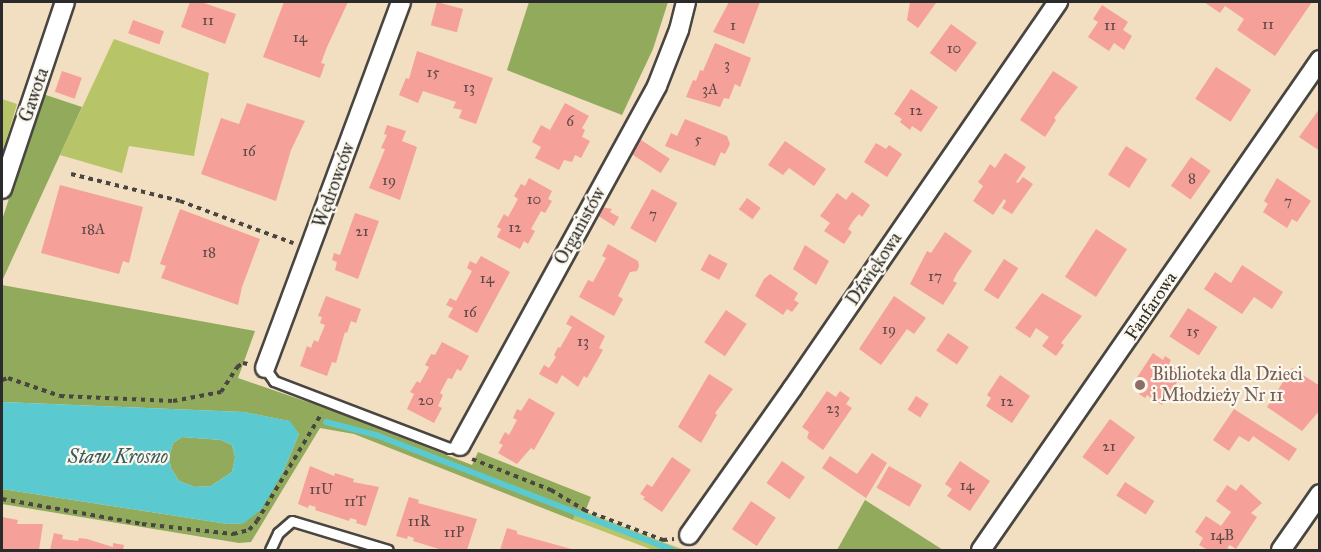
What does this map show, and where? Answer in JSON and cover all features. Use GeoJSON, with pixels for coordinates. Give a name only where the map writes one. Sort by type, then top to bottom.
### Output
{"type":"FeatureCollection","features":[{"type":"Feature","properties":{"kind":"street","name":"Gawota"},"geometry":{"type":"LineString","coordinates":[[2,189],[65,2]]}},
{"type":"Feature","properties":{"kind":"street","name":"Wędrowców"},"geometry":{"type":"LineString","coordinates":[[265,368],[401,2]]}},
{"type":"Feature","properties":{"kind":"street","name":"Organistów"},"geometry":{"type":"LineString","coordinates":[[460,446],[657,86],[679,30],[686,2]]}},
{"type":"Feature","properties":{"kind":"street","name":"Dźwiękowa"},"geometry":{"type":"LineString","coordinates":[[686,538],[792,389],[1058,2]]}},
{"type":"Feature","properties":{"kind":"street","name":"Fanfarowa"},"geometry":{"type":"LineString","coordinates":[[981,550],[1320,60]]}},
{"type":"Feature","properties":{"kind":"street"},"geometry":{"type":"LineString","coordinates":[[1281,550],[1320,494]]}},
{"type":"Feature","properties":{"kind":"lane"},"geometry":{"type":"LineString","coordinates":[[265,368],[274,381],[449,448],[460,446]]}},
{"type":"Feature","properties":{"kind":"lane"},"geometry":{"type":"LineString","coordinates":[[270,550],[278,533],[292,521],[388,550]]}},
{"type":"Feature","properties":{"kind":"path"},"geometry":{"type":"LineString","coordinates":[[71,174],[180,201],[297,244]]}},
{"type":"Feature","properties":{"kind":"path"},"geometry":{"type":"LineString","coordinates":[[2,381],[8,378],[60,396],[173,401],[221,392],[243,363]]}},
{"type":"Feature","properties":{"kind":"path"},"geometry":{"type":"LineString","coordinates":[[2,499],[142,524],[233,534],[249,530],[257,521],[310,436],[327,401]]}},
{"type":"Feature","properties":{"kind":"path"},"geometry":{"type":"LineString","coordinates":[[460,446],[467,457],[551,490],[584,510],[663,540],[686,538]]}},
{"type":"Feature","properties":{"kind":"green space"},"geometry":{"type":"Polygon","coordinates":[[[529,2],[668,2],[653,49],[622,115],[507,70],[529,2]]]}},
{"type":"Feature","properties":{"kind":"green space"},"geometry":{"type":"Polygon","coordinates":[[[114,39],[209,73],[194,156],[129,146],[122,173],[60,155],[114,39]]]}},
{"type":"Feature","properties":{"kind":"green space"},"geometry":{"type":"Polygon","coordinates":[[[43,94],[82,107],[2,281],[2,220],[43,94]]]}},
{"type":"Feature","properties":{"kind":"green space"},"geometry":{"type":"Polygon","coordinates":[[[2,99],[17,104],[2,155],[2,99]]]}},
{"type":"Feature","properties":{"kind":"green space"},"geometry":{"type":"Polygon","coordinates":[[[2,285],[255,331],[238,378],[331,410],[472,465],[478,452],[591,497],[585,512],[577,509],[573,520],[354,434],[320,428],[251,542],[239,543],[2,504],[2,489],[228,524],[244,523],[283,472],[299,434],[289,421],[244,412],[2,402],[2,285]]]}},
{"type":"Feature","properties":{"kind":"green space"},"geometry":{"type":"Polygon","coordinates":[[[182,437],[221,440],[232,445],[235,457],[232,472],[211,486],[195,487],[179,481],[171,468],[169,458],[173,443],[182,437]]]}},
{"type":"Feature","properties":{"kind":"green space"},"geometry":{"type":"Polygon","coordinates":[[[865,500],[943,550],[837,550],[865,500]]]}},
{"type":"Feature","properties":{"kind":"green space"},"geometry":{"type":"Polygon","coordinates":[[[577,508],[685,550],[653,550],[573,520],[577,508]]]}},
{"type":"Feature","properties":{"kind":"water","name":"Staw Krosno"},"geometry":{"type":"Polygon","coordinates":[[[2,402],[244,412],[290,421],[299,434],[283,472],[261,510],[244,523],[228,524],[2,489],[2,402]],[[182,437],[173,443],[169,458],[171,468],[179,481],[195,487],[211,486],[232,472],[235,457],[232,445],[221,440],[182,437]]]}},
{"type":"Feature","properties":{"kind":"building"},"geometry":{"type":"Polygon","coordinates":[[[190,2],[201,2],[236,14],[225,44],[181,27],[190,2]]]}},
{"type":"Feature","properties":{"kind":"building"},"geometry":{"type":"Polygon","coordinates":[[[284,2],[348,2],[321,63],[325,64],[320,78],[263,57],[284,2]]]}},
{"type":"Feature","properties":{"kind":"building"},"geometry":{"type":"Polygon","coordinates":[[[437,2],[463,9],[457,32],[431,25],[437,2]]]}},
{"type":"Feature","properties":{"kind":"building"},"geometry":{"type":"Polygon","coordinates":[[[729,2],[760,2],[744,44],[713,32],[729,2]]]}},
{"type":"Feature","properties":{"kind":"building"},"geometry":{"type":"Polygon","coordinates":[[[910,2],[936,3],[918,28],[907,20],[910,2]]]}},
{"type":"Feature","properties":{"kind":"building"},"geometry":{"type":"Polygon","coordinates":[[[1204,2],[1312,2],[1275,56],[1237,30],[1244,19],[1225,6],[1220,13],[1204,2]]]}},
{"type":"Feature","properties":{"kind":"building"},"geometry":{"type":"Polygon","coordinates":[[[1102,5],[1128,22],[1123,30],[1132,36],[1124,50],[1114,43],[1109,51],[1088,37],[1098,22],[1093,19],[1102,5]]]}},
{"type":"Feature","properties":{"kind":"building"},"geometry":{"type":"Polygon","coordinates":[[[133,20],[164,31],[159,44],[128,33],[133,20]]]}},
{"type":"Feature","properties":{"kind":"building"},"geometry":{"type":"Polygon","coordinates":[[[951,24],[977,43],[956,72],[930,53],[951,24]]]}},
{"type":"Feature","properties":{"kind":"building"},"geometry":{"type":"Polygon","coordinates":[[[715,43],[751,58],[740,87],[735,84],[729,99],[724,98],[720,107],[686,97],[693,80],[696,81],[700,70],[703,71],[715,43]]]}},
{"type":"Feature","properties":{"kind":"building"},"geometry":{"type":"Polygon","coordinates":[[[417,51],[493,78],[476,124],[459,118],[462,110],[453,108],[456,102],[423,91],[418,103],[399,95],[406,78],[409,79],[417,51]]]}},
{"type":"Feature","properties":{"kind":"building"},"geometry":{"type":"Polygon","coordinates":[[[1216,67],[1251,90],[1231,122],[1195,99],[1216,67]]]}},
{"type":"Feature","properties":{"kind":"building"},"geometry":{"type":"Polygon","coordinates":[[[62,71],[82,78],[75,99],[55,92],[62,71]]]}},
{"type":"Feature","properties":{"kind":"building"},"geometry":{"type":"Polygon","coordinates":[[[1053,71],[1078,87],[1054,118],[1056,120],[1045,137],[1020,120],[1053,71]]]}},
{"type":"Feature","properties":{"kind":"building"},"geometry":{"type":"Polygon","coordinates":[[[911,89],[938,107],[921,132],[912,126],[910,130],[900,122],[902,119],[894,114],[911,89]]]}},
{"type":"Feature","properties":{"kind":"building"},"geometry":{"type":"Polygon","coordinates":[[[247,103],[305,121],[291,150],[276,201],[201,174],[221,118],[239,124],[247,103]]]}},
{"type":"Feature","properties":{"kind":"building"},"geometry":{"type":"Polygon","coordinates":[[[565,103],[589,116],[582,128],[585,130],[582,137],[590,141],[581,158],[575,155],[572,162],[564,160],[559,170],[535,158],[541,147],[532,142],[541,125],[550,130],[565,103]]]}},
{"type":"Feature","properties":{"kind":"building"},"geometry":{"type":"Polygon","coordinates":[[[1320,108],[1320,151],[1299,137],[1320,108]]]}},
{"type":"Feature","properties":{"kind":"building"},"geometry":{"type":"Polygon","coordinates":[[[685,119],[727,136],[730,144],[725,154],[721,152],[715,166],[665,146],[671,133],[677,136],[685,119]]]}},
{"type":"Feature","properties":{"kind":"building"},"geometry":{"type":"Polygon","coordinates":[[[387,125],[406,131],[402,141],[417,147],[400,200],[369,188],[385,149],[381,148],[387,135],[384,134],[387,125]]]}},
{"type":"Feature","properties":{"kind":"building"},"geometry":{"type":"Polygon","coordinates":[[[638,138],[670,159],[661,173],[629,152],[638,138]]]}},
{"type":"Feature","properties":{"kind":"building"},"geometry":{"type":"Polygon","coordinates":[[[785,141],[826,169],[814,186],[789,168],[783,175],[768,165],[785,141]]]}},
{"type":"Feature","properties":{"kind":"building"},"geometry":{"type":"Polygon","coordinates":[[[876,143],[886,149],[889,145],[902,154],[887,177],[864,162],[876,143]]]}},
{"type":"Feature","properties":{"kind":"building"},"geometry":{"type":"Polygon","coordinates":[[[1126,146],[1147,159],[1129,188],[1108,175],[1126,146]]]}},
{"type":"Feature","properties":{"kind":"building"},"geometry":{"type":"Polygon","coordinates":[[[1005,153],[1026,167],[1016,182],[1018,183],[1023,177],[1033,184],[1012,214],[1002,208],[1006,201],[1004,199],[993,215],[973,201],[983,186],[978,182],[990,164],[995,168],[1005,153]]]}},
{"type":"Feature","properties":{"kind":"building"},"geometry":{"type":"Polygon","coordinates":[[[1191,157],[1211,171],[1191,199],[1171,186],[1191,157]]]}},
{"type":"Feature","properties":{"kind":"building"},"geometry":{"type":"Polygon","coordinates":[[[529,178],[552,191],[548,199],[552,201],[545,213],[541,211],[531,229],[535,231],[528,244],[524,241],[520,249],[497,237],[501,229],[497,227],[504,214],[508,217],[518,199],[514,196],[521,184],[525,186],[529,178]]]}},
{"type":"Feature","properties":{"kind":"building"},"geometry":{"type":"Polygon","coordinates":[[[1277,178],[1311,201],[1297,222],[1292,219],[1287,228],[1263,212],[1268,204],[1264,201],[1277,178]]]}},
{"type":"Feature","properties":{"kind":"building"},"geometry":{"type":"Polygon","coordinates":[[[60,185],[143,207],[129,263],[123,261],[119,274],[41,253],[60,185]]]}},
{"type":"Feature","properties":{"kind":"building"},"geometry":{"type":"Polygon","coordinates":[[[652,189],[677,203],[656,242],[630,228],[652,189]]]}},
{"type":"Feature","properties":{"kind":"building"},"geometry":{"type":"Polygon","coordinates":[[[852,192],[870,205],[862,217],[859,214],[853,221],[848,229],[852,232],[844,244],[824,231],[830,223],[820,216],[837,193],[846,200],[852,192]]]}},
{"type":"Feature","properties":{"kind":"building"},"geometry":{"type":"Polygon","coordinates":[[[747,198],[761,208],[753,219],[739,209],[747,198]]]}},
{"type":"Feature","properties":{"kind":"building"},"geometry":{"type":"Polygon","coordinates":[[[601,207],[612,209],[610,212],[619,217],[614,226],[597,215],[601,207]]]}},
{"type":"Feature","properties":{"kind":"building"},"geometry":{"type":"Polygon","coordinates":[[[180,209],[260,239],[242,287],[238,305],[161,278],[166,266],[160,264],[180,209]]]}},
{"type":"Feature","properties":{"kind":"building"},"geometry":{"type":"Polygon","coordinates":[[[355,213],[379,221],[358,279],[335,270],[337,262],[332,260],[334,253],[340,255],[355,213]]]}},
{"type":"Feature","properties":{"kind":"building"},"geometry":{"type":"Polygon","coordinates":[[[1096,229],[1127,249],[1096,297],[1065,277],[1096,229]]]}},
{"type":"Feature","properties":{"kind":"building"},"geometry":{"type":"Polygon","coordinates":[[[945,232],[972,251],[957,273],[953,281],[957,283],[943,305],[910,284],[927,251],[931,253],[945,232]]]}},
{"type":"Feature","properties":{"kind":"building"},"geometry":{"type":"Polygon","coordinates":[[[608,244],[638,261],[639,266],[637,271],[630,272],[618,296],[623,299],[614,316],[579,297],[588,280],[593,282],[606,258],[602,256],[608,244]]]}},
{"type":"Feature","properties":{"kind":"building"},"geometry":{"type":"Polygon","coordinates":[[[805,245],[829,261],[816,285],[793,269],[805,245]]]}},
{"type":"Feature","properties":{"kind":"building"},"geometry":{"type":"Polygon","coordinates":[[[709,254],[728,264],[719,280],[701,270],[709,254]]]}},
{"type":"Feature","properties":{"kind":"building"},"geometry":{"type":"Polygon","coordinates":[[[481,256],[510,272],[477,333],[448,317],[453,308],[446,305],[450,298],[456,301],[472,271],[467,268],[470,261],[476,264],[481,256]]]}},
{"type":"Feature","properties":{"kind":"building"},"geometry":{"type":"Polygon","coordinates":[[[1004,259],[1018,268],[998,299],[984,290],[1004,259]]]}},
{"type":"Feature","properties":{"kind":"building"},"geometry":{"type":"Polygon","coordinates":[[[1242,265],[1283,292],[1272,309],[1254,297],[1242,314],[1204,289],[1215,272],[1231,283],[1242,265]]]}},
{"type":"Feature","properties":{"kind":"building"},"geometry":{"type":"Polygon","coordinates":[[[770,274],[798,293],[794,300],[799,303],[792,312],[787,309],[783,315],[755,296],[764,279],[770,274]]]}},
{"type":"Feature","properties":{"kind":"building"},"geometry":{"type":"Polygon","coordinates":[[[1042,293],[1082,316],[1061,343],[1064,345],[1056,356],[1042,346],[1049,337],[1036,328],[1030,338],[1015,328],[1042,293]]]}},
{"type":"Feature","properties":{"kind":"building"},"geometry":{"type":"Polygon","coordinates":[[[326,296],[361,309],[356,323],[351,321],[347,333],[345,332],[336,363],[332,362],[327,376],[300,366],[307,346],[311,348],[314,340],[318,342],[325,325],[320,323],[322,317],[318,316],[326,296]]]}},
{"type":"Feature","properties":{"kind":"building"},"geometry":{"type":"Polygon","coordinates":[[[894,296],[926,318],[914,334],[907,329],[881,365],[859,349],[894,296]]]}},
{"type":"Feature","properties":{"kind":"building"},"geometry":{"type":"Polygon","coordinates":[[[1188,308],[1217,327],[1199,356],[1169,337],[1188,308]]]}},
{"type":"Feature","properties":{"kind":"building"},"geometry":{"type":"Polygon","coordinates":[[[726,310],[747,324],[725,356],[704,342],[726,310]]]}},
{"type":"Feature","properties":{"kind":"building"},"geometry":{"type":"Polygon","coordinates":[[[571,315],[605,336],[599,348],[603,350],[587,378],[584,376],[578,387],[562,375],[557,384],[539,374],[544,365],[549,368],[556,357],[554,355],[558,347],[560,348],[572,327],[566,324],[571,315]]]}},
{"type":"Feature","properties":{"kind":"building"},"geometry":{"type":"Polygon","coordinates":[[[948,333],[969,347],[957,364],[936,350],[948,333]]]}},
{"type":"Feature","properties":{"kind":"building"},"geometry":{"type":"Polygon","coordinates":[[[442,342],[469,356],[461,371],[457,369],[452,379],[448,378],[440,393],[443,395],[438,406],[442,408],[434,423],[407,409],[414,394],[410,392],[417,381],[420,383],[429,367],[425,365],[431,354],[435,355],[442,342]]]}},
{"type":"Feature","properties":{"kind":"building"},"geometry":{"type":"Polygon","coordinates":[[[1153,353],[1163,360],[1165,356],[1171,360],[1169,364],[1183,373],[1162,405],[1147,395],[1145,398],[1139,394],[1142,391],[1132,385],[1153,353]]]}},
{"type":"Feature","properties":{"kind":"building"},"geometry":{"type":"Polygon","coordinates":[[[1292,368],[1320,386],[1320,410],[1302,431],[1267,407],[1292,368]]]}},
{"type":"Feature","properties":{"kind":"building"},"geometry":{"type":"Polygon","coordinates":[[[709,374],[733,389],[715,413],[717,415],[701,443],[678,427],[709,374]]]}},
{"type":"Feature","properties":{"kind":"building"},"geometry":{"type":"Polygon","coordinates":[[[1000,375],[1030,396],[1012,423],[986,406],[991,398],[987,395],[1000,375]]]}},
{"type":"Feature","properties":{"kind":"building"},"geometry":{"type":"Polygon","coordinates":[[[827,391],[836,397],[840,391],[850,398],[846,404],[852,408],[823,450],[807,438],[809,432],[802,427],[827,391]]]}},
{"type":"Feature","properties":{"kind":"building"},"geometry":{"type":"Polygon","coordinates":[[[916,396],[929,404],[920,418],[908,410],[916,396]]]}},
{"type":"Feature","properties":{"kind":"building"},"geometry":{"type":"Polygon","coordinates":[[[529,398],[555,413],[534,450],[531,448],[517,464],[498,453],[503,445],[499,443],[505,432],[509,435],[517,420],[513,418],[517,409],[521,411],[529,398]]]}},
{"type":"Feature","properties":{"kind":"building"},"geometry":{"type":"Polygon","coordinates":[[[1234,409],[1297,449],[1289,461],[1253,436],[1249,442],[1239,436],[1229,451],[1213,440],[1234,409]]]}},
{"type":"Feature","properties":{"kind":"building"},"geometry":{"type":"Polygon","coordinates":[[[1110,419],[1135,437],[1107,475],[1082,457],[1110,419]]]}},
{"type":"Feature","properties":{"kind":"building"},"geometry":{"type":"Polygon","coordinates":[[[872,453],[887,463],[866,498],[822,468],[830,456],[857,474],[872,453]]]}},
{"type":"Feature","properties":{"kind":"building"},"geometry":{"type":"Polygon","coordinates":[[[672,457],[691,470],[662,512],[643,499],[645,497],[640,494],[647,484],[652,487],[672,457]]]}},
{"type":"Feature","properties":{"kind":"building"},"geometry":{"type":"Polygon","coordinates":[[[782,461],[805,477],[789,499],[767,483],[782,461]]]}},
{"type":"Feature","properties":{"kind":"building"},"geometry":{"type":"Polygon","coordinates":[[[960,461],[990,481],[970,511],[947,496],[952,489],[945,484],[960,461]]]}},
{"type":"Feature","properties":{"kind":"building"},"geometry":{"type":"Polygon","coordinates":[[[310,466],[334,476],[335,473],[354,479],[353,482],[379,487],[366,526],[356,523],[357,520],[350,518],[349,521],[315,510],[316,507],[309,505],[308,508],[298,504],[310,466]]]}},
{"type":"Feature","properties":{"kind":"building"},"geometry":{"type":"Polygon","coordinates":[[[889,466],[922,485],[909,507],[876,488],[889,466]]]}},
{"type":"Feature","properties":{"kind":"building"},"geometry":{"type":"Polygon","coordinates":[[[1125,482],[1154,501],[1146,514],[1116,495],[1125,482]]]}},
{"type":"Feature","properties":{"kind":"building"},"geometry":{"type":"Polygon","coordinates":[[[1241,484],[1262,503],[1251,513],[1257,517],[1236,549],[1230,545],[1227,548],[1231,550],[1208,550],[1199,545],[1203,538],[1195,532],[1206,516],[1221,526],[1231,512],[1216,501],[1227,485],[1236,491],[1241,484]]]}},
{"type":"Feature","properties":{"kind":"building"},"geometry":{"type":"Polygon","coordinates":[[[409,497],[419,500],[418,503],[477,519],[467,550],[442,550],[413,541],[414,538],[408,536],[407,539],[396,536],[409,497]]]}},
{"type":"Feature","properties":{"kind":"building"},"geometry":{"type":"Polygon","coordinates":[[[751,501],[776,518],[757,546],[732,529],[751,501]]]}},
{"type":"Feature","properties":{"kind":"building"},"geometry":{"type":"Polygon","coordinates":[[[2,517],[18,520],[17,524],[43,524],[39,550],[2,550],[2,517]]]}},
{"type":"Feature","properties":{"kind":"building"},"geometry":{"type":"Polygon","coordinates":[[[507,528],[517,531],[517,534],[575,550],[500,550],[507,528]]]}},
{"type":"Feature","properties":{"kind":"building"},"geometry":{"type":"Polygon","coordinates":[[[54,533],[63,535],[62,539],[78,541],[79,538],[87,539],[113,547],[113,543],[124,545],[123,550],[50,550],[54,533]]]}},
{"type":"Feature","properties":{"kind":"waterway"},"geometry":{"type":"LineString","coordinates":[[326,422],[376,435],[673,550]]}},
{"type":"Feature","properties":{"kind":"place","name":"Biblioteka dla Dzieci i Młodzieży Nr 11"},"geometry":{"type":"Point","coordinates":[1140,385]}}]}
